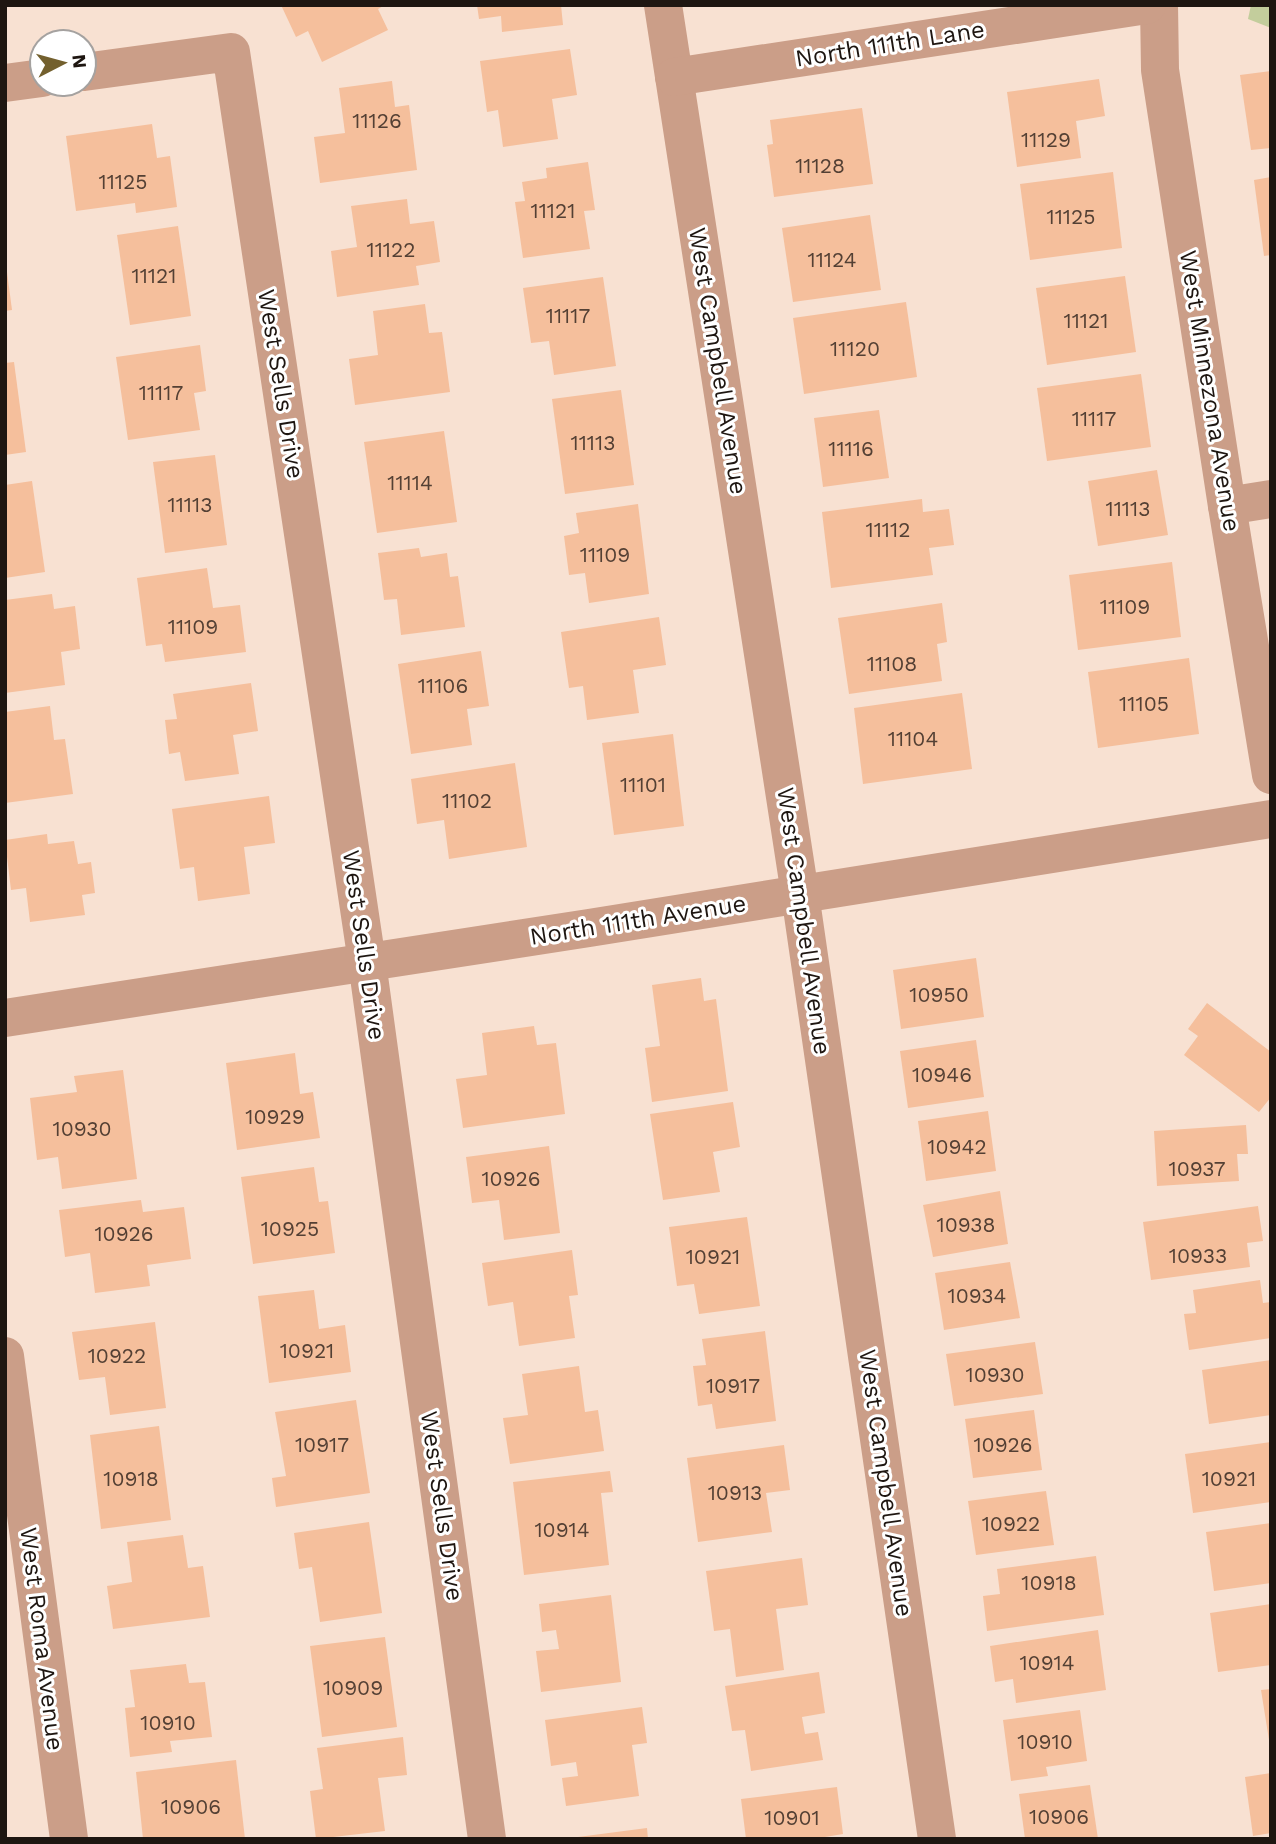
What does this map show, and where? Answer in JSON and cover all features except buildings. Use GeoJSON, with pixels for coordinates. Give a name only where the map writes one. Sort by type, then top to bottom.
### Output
{"type":"FeatureCollection","features":[{"type":"Feature","properties":{"kind":"street","name":"West Campbell Avenue"},"geometry":{"type":"LineString","coordinates":[[663,5],[800,894],[937,1839]]}},
{"type":"Feature","properties":{"kind":"street","name":"North 111th Lane"},"geometry":{"type":"LineString","coordinates":[[674,76],[1147,5]]}},
{"type":"Feature","properties":{"kind":"street","name":"West Minnezona Avenue"},"geometry":{"type":"LineString","coordinates":[[1159,5],[1160,70],[1271,775]]}},
{"type":"Feature","properties":{"kind":"street","name":"West Sells Drive"},"geometry":{"type":"LineString","coordinates":[[98,70],[231,52],[368,962],[487,1839]]}},
{"type":"Feature","properties":{"kind":"street"},"geometry":{"type":"LineString","coordinates":[[5,83],[28,80]]}},
{"type":"Feature","properties":{"kind":"street"},"geometry":{"type":"LineString","coordinates":[[1227,506],[1271,499]]}},
{"type":"Feature","properties":{"kind":"street","name":"North 111th Avenue"},"geometry":{"type":"LineString","coordinates":[[5,1018],[1271,819]]}},
{"type":"Feature","properties":{"kind":"street","name":"West Roma Avenue"},"geometry":{"type":"LineString","coordinates":[[5,1356],[69,1839]]}},
{"type":"Feature","properties":{"kind":"green space"},"geometry":{"type":"Polygon","coordinates":[[[1251,5],[1271,5],[1271,28],[1248,19],[1251,5]]]}}]}
